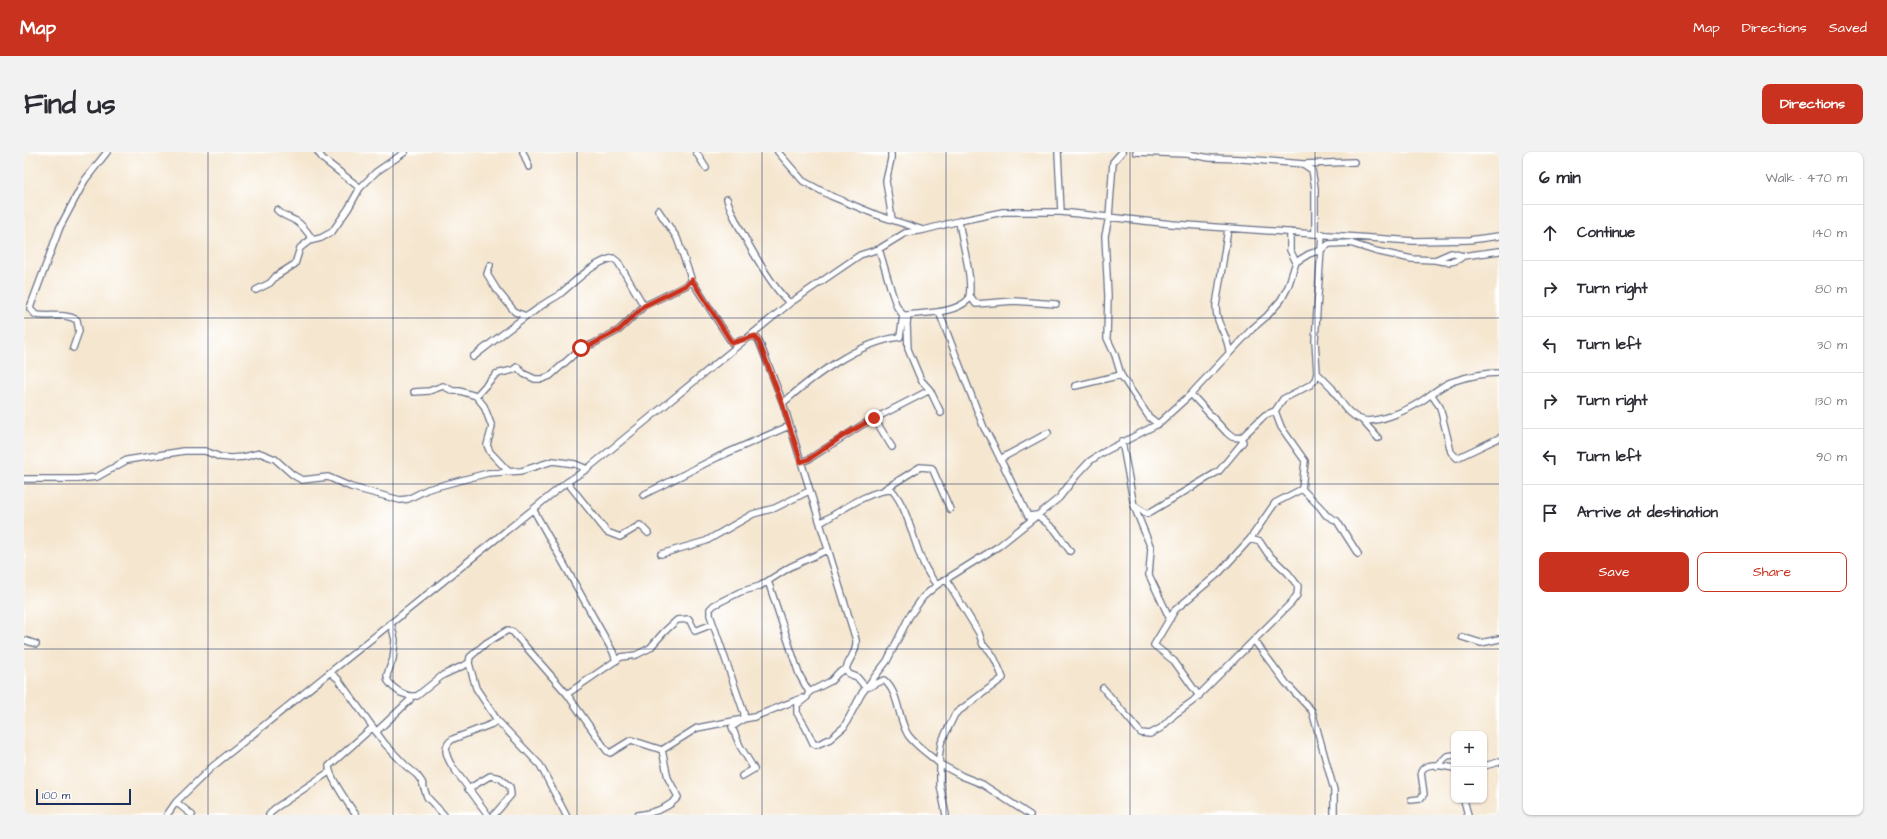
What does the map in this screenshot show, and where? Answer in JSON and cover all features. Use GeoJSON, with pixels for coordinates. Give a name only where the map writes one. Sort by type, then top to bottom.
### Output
{"type":"FeatureCollection","features":[{"type":"Feature","properties":{"kind":"street"},"geometry":{"type":"LineString","coordinates":[[74,348],[79,331],[77,320],[72,318],[36,315],[30,310],[60,227],[85,180],[107,152]]}},
{"type":"Feature","properties":{"kind":"street"},"geometry":{"type":"LineString","coordinates":[[318,152],[323,159],[360,188]]}},
{"type":"Feature","properties":{"kind":"street"},"geometry":{"type":"LineString","coordinates":[[256,290],[270,283],[276,276],[295,264],[300,248],[313,240],[321,238],[332,232],[360,188],[376,172],[405,152]]}},
{"type":"Feature","properties":{"kind":"street"},"geometry":{"type":"LineString","coordinates":[[523,152],[529,167]]}},
{"type":"Feature","properties":{"kind":"street"},"geometry":{"type":"LineString","coordinates":[[696,152],[706,168]]}},
{"type":"Feature","properties":{"kind":"street"},"geometry":{"type":"LineString","coordinates":[[778,152],[803,180],[831,196],[877,215],[924,230]]}},
{"type":"Feature","properties":{"kind":"street"},"geometry":{"type":"LineString","coordinates":[[891,152],[886,182],[892,219]]}},
{"type":"Feature","properties":{"kind":"street"},"geometry":{"type":"LineString","coordinates":[[1058,152],[1061,212]]}},
{"type":"Feature","properties":{"kind":"street"},"geometry":{"type":"LineString","coordinates":[[1122,152],[1113,162],[1109,218],[1105,236],[1108,296],[1107,338],[1115,355],[1121,375],[1149,416],[1158,424]]}},
{"type":"Feature","properties":{"kind":"street"},"geometry":{"type":"LineString","coordinates":[[1136,152],[1187,154],[1210,158],[1303,164],[1354,162]]}},
{"type":"Feature","properties":{"kind":"street"},"geometry":{"type":"LineString","coordinates":[[1303,164],[1312,170],[1315,188],[1315,234]]}},
{"type":"Feature","properties":{"kind":"street"},"geometry":{"type":"LineString","coordinates":[[727,199],[731,212],[771,282],[781,297],[790,303]]}},
{"type":"Feature","properties":{"kind":"street"},"geometry":{"type":"LineString","coordinates":[[277,210],[282,215],[297,221],[313,240]]}},
{"type":"Feature","properties":{"kind":"street"},"geometry":{"type":"LineString","coordinates":[[658,210],[677,238],[692,280],[732,343],[755,336],[759,342],[782,403],[856,640],[855,653],[848,661],[846,669],[849,674],[857,677],[866,688]]}},
{"type":"Feature","properties":{"kind":"street"},"geometry":{"type":"LineString","coordinates":[[166,815],[176,802],[212,767],[567,482],[587,468],[790,303],[860,255],[879,248],[905,233],[1003,212],[1061,212],[1228,229],[1413,241],[1468,240],[1499,236]]}},
{"type":"Feature","properties":{"kind":"street"},"geometry":{"type":"LineString","coordinates":[[959,221],[966,254],[970,296],[976,304]]}},
{"type":"Feature","properties":{"kind":"street"},"geometry":{"type":"LineString","coordinates":[[1228,229],[1216,306],[1216,317],[1228,339],[1229,351]]}},
{"type":"Feature","properties":{"kind":"street"},"geometry":{"type":"LineString","coordinates":[[1290,232],[1290,250],[1296,262]]}},
{"type":"Feature","properties":{"kind":"street"},"geometry":{"type":"LineString","coordinates":[[1241,438],[1265,415],[1274,412],[1283,399],[1310,385],[1315,380],[1317,373],[1316,341],[1322,234]]}},
{"type":"Feature","properties":{"kind":"street"},"geometry":{"type":"LineString","coordinates":[[1350,243],[1354,236]]}},
{"type":"Feature","properties":{"kind":"street"},"geometry":{"type":"LineString","coordinates":[[808,694],[797,705],[796,709],[813,743],[819,745],[844,727],[862,693],[887,661],[909,617],[922,597],[936,585],[999,546],[1059,498],[1090,461],[1122,441],[1142,433],[1158,424],[1191,394],[1229,351],[1239,345],[1252,329],[1267,316],[1281,300],[1288,287],[1296,262],[1309,254],[1321,250],[1329,244],[1350,243],[1375,251],[1412,259],[1448,262],[1459,261],[1463,256]]}},
{"type":"Feature","properties":{"kind":"street"},"geometry":{"type":"LineString","coordinates":[[879,248],[897,307],[906,315],[908,349],[921,380],[930,390],[941,413]]}},
{"type":"Feature","properties":{"kind":"street"},"geometry":{"type":"LineString","coordinates":[[1435,260],[1451,253],[1463,256],[1499,252]]}},
{"type":"Feature","properties":{"kind":"street"},"geometry":{"type":"LineString","coordinates":[[473,357],[526,316],[535,312],[543,304],[559,295],[579,276],[606,259],[613,258],[618,262],[644,306]]}},
{"type":"Feature","properties":{"kind":"street"},"geometry":{"type":"LineString","coordinates":[[490,265],[487,274],[497,290],[515,312],[526,316]]}},
{"type":"Feature","properties":{"kind":"street"},"geometry":{"type":"LineString","coordinates":[[476,396],[496,374],[513,370],[517,367],[524,374],[535,379],[542,380],[550,376],[581,348],[593,344],[619,330],[644,306],[687,285],[692,280]]}},
{"type":"Feature","properties":{"kind":"street"},"geometry":{"type":"LineString","coordinates":[[964,304],[970,296]]}},
{"type":"Feature","properties":{"kind":"street"},"geometry":{"type":"LineString","coordinates":[[906,315],[940,312],[964,304],[1014,301],[1056,304]]}},
{"type":"Feature","properties":{"kind":"street"},"geometry":{"type":"LineString","coordinates":[[940,312],[984,428],[1028,516],[1037,515],[1055,530],[1070,551]]}},
{"type":"Feature","properties":{"kind":"street"},"geometry":{"type":"LineString","coordinates":[[782,403],[825,369],[886,339],[900,337],[906,315]]}},
{"type":"Feature","properties":{"kind":"street"},"geometry":{"type":"LineString","coordinates":[[1317,373],[1330,387],[1345,409],[1362,420],[1378,438]]}},
{"type":"Feature","properties":{"kind":"street"},"geometry":{"type":"LineString","coordinates":[[1362,420],[1370,421],[1389,416],[1420,402],[1434,391],[1452,382],[1472,376],[1499,373]]}},
{"type":"Feature","properties":{"kind":"street"},"geometry":{"type":"LineString","coordinates":[[1075,386],[1121,375]]}},
{"type":"Feature","properties":{"kind":"street"},"geometry":{"type":"LineString","coordinates":[[414,392],[429,391],[443,386],[453,391],[460,390],[476,396],[484,406],[492,427],[487,445],[490,452],[509,472]]}},
{"type":"Feature","properties":{"kind":"street"},"geometry":{"type":"LineString","coordinates":[[801,462],[809,459],[843,436],[874,418],[930,390]]}},
{"type":"Feature","properties":{"kind":"street"},"geometry":{"type":"LineString","coordinates":[[1191,394],[1227,433],[1241,438]]}},
{"type":"Feature","properties":{"kind":"street"},"geometry":{"type":"LineString","coordinates":[[1432,394],[1440,407],[1451,452],[1457,458],[1499,438]]}},
{"type":"Feature","properties":{"kind":"street"},"geometry":{"type":"LineString","coordinates":[[1274,412],[1281,427],[1305,461],[1302,489]]}},
{"type":"Feature","properties":{"kind":"street"},"geometry":{"type":"LineString","coordinates":[[874,418],[892,447]]}},
{"type":"Feature","properties":{"kind":"street"},"geometry":{"type":"LineString","coordinates":[[643,495],[718,457],[789,426]]}},
{"type":"Feature","properties":{"kind":"street"},"geometry":{"type":"LineString","coordinates":[[1000,459],[1048,433]]}},
{"type":"Feature","properties":{"kind":"street"},"geometry":{"type":"LineString","coordinates":[[1134,506],[1147,514],[1219,471],[1243,442],[1241,438]]}},
{"type":"Feature","properties":{"kind":"street"},"geometry":{"type":"LineString","coordinates":[[1122,441],[1134,506],[1151,548],[1149,575],[1170,619]]}},
{"type":"Feature","properties":{"kind":"street"},"geometry":{"type":"LineString","coordinates":[[24,479],[78,479],[97,477],[127,460],[184,451],[205,451],[231,458],[244,457],[260,453],[275,459],[293,475],[302,480],[328,477],[350,487],[400,500],[408,499],[428,490],[488,473],[521,471],[552,461],[575,464],[587,468]]}},
{"type":"Feature","properties":{"kind":"street"},"geometry":{"type":"LineString","coordinates":[[820,522],[874,493],[885,489],[920,467],[932,468],[950,508]]}},
{"type":"Feature","properties":{"kind":"street"},"geometry":{"type":"LineString","coordinates":[[567,482],[607,532],[620,537],[640,525],[648,533]]}},
{"type":"Feature","properties":{"kind":"street"},"geometry":{"type":"LineString","coordinates":[[885,489],[892,490],[898,497],[928,575],[936,585]]}},
{"type":"Feature","properties":{"kind":"street"},"geometry":{"type":"LineString","coordinates":[[1199,696],[1174,661],[1154,644],[1176,610],[1219,573],[1250,539],[1275,503],[1302,489]]}},
{"type":"Feature","properties":{"kind":"street"},"geometry":{"type":"LineString","coordinates":[[1302,489],[1326,515],[1336,522],[1358,554]]}},
{"type":"Feature","properties":{"kind":"street"},"geometry":{"type":"LineString","coordinates":[[661,554],[706,541],[753,514],[775,508],[810,491]]}},
{"type":"Feature","properties":{"kind":"street"},"geometry":{"type":"LineString","coordinates":[[534,509],[603,638],[613,652],[616,661]]}},
{"type":"Feature","properties":{"kind":"street"},"geometry":{"type":"LineString","coordinates":[[1103,688],[1140,733],[1150,734],[1161,728],[1175,714],[1199,696],[1297,595],[1298,586],[1288,573],[1268,554],[1260,542],[1250,539]]}},
{"type":"Feature","properties":{"kind":"street"},"geometry":{"type":"LineString","coordinates":[[744,719],[731,675],[713,624],[710,609],[714,604],[768,581],[790,567],[827,550]]}},
{"type":"Feature","properties":{"kind":"street"},"geometry":{"type":"LineString","coordinates":[[946,579],[979,633],[983,645],[996,661],[1003,678],[955,714],[941,743],[938,758],[940,764],[940,785],[946,815]]}},
{"type":"Feature","properties":{"kind":"street"},"geometry":{"type":"LineString","coordinates":[[768,581],[794,661],[808,694]]}},
{"type":"Feature","properties":{"kind":"street"},"geometry":{"type":"LineString","coordinates":[[567,694],[621,657],[636,655],[650,648],[664,632],[678,620],[689,619],[695,631],[713,624]]}},
{"type":"Feature","properties":{"kind":"street"},"geometry":{"type":"LineString","coordinates":[[391,623],[395,640],[393,659],[387,675],[388,681],[401,693],[410,696],[417,696],[443,675],[469,663]]}},
{"type":"Feature","properties":{"kind":"street"},"geometry":{"type":"LineString","coordinates":[[566,815],[540,765],[497,720],[476,688],[469,663],[470,657],[486,643],[508,630],[514,632],[567,694],[607,751],[610,753],[631,740],[662,750]]}},
{"type":"Feature","properties":{"kind":"street"},"geometry":{"type":"LineString","coordinates":[[1462,637],[1481,643],[1499,639]]}},
{"type":"Feature","properties":{"kind":"street"},"geometry":{"type":"LineString","coordinates":[[24,640],[36,644]]}},
{"type":"Feature","properties":{"kind":"street"},"geometry":{"type":"LineString","coordinates":[[1254,640],[1286,683],[1312,711],[1334,790],[1334,815]]}},
{"type":"Feature","properties":{"kind":"street"},"geometry":{"type":"LineString","coordinates":[[742,776],[754,769],[740,746],[732,727],[744,719],[771,711],[808,694],[831,681],[838,673],[846,669]]}},
{"type":"Feature","properties":{"kind":"street"},"geometry":{"type":"LineString","coordinates":[[331,673],[338,679],[374,729],[402,762],[417,775],[422,782],[427,797],[444,815]]}},
{"type":"Feature","properties":{"kind":"street"},"geometry":{"type":"LineString","coordinates":[[866,688],[884,680],[890,686],[896,699],[901,720],[908,735],[920,748],[940,764],[962,776],[982,784],[1030,815]]}},
{"type":"Feature","properties":{"kind":"street"},"geometry":{"type":"LineString","coordinates":[[356,815],[334,783],[329,772],[329,766],[410,700],[410,696]]}},
{"type":"Feature","properties":{"kind":"street"},"geometry":{"type":"LineString","coordinates":[[662,750],[697,728],[740,718],[744,719]]}},
{"type":"Feature","properties":{"kind":"street"},"geometry":{"type":"LineString","coordinates":[[488,815],[447,758],[445,749],[448,742],[460,735],[492,724],[497,720]]}},
{"type":"Feature","properties":{"kind":"street"},"geometry":{"type":"LineString","coordinates":[[638,815],[651,813],[672,805],[678,797],[668,778],[662,750]]}},
{"type":"Feature","properties":{"kind":"street"},"geometry":{"type":"LineString","coordinates":[[1437,766],[1447,756],[1451,755]]}},
{"type":"Feature","properties":{"kind":"street"},"geometry":{"type":"LineString","coordinates":[[1487,765],[1499,762]]}},
{"type":"Feature","properties":{"kind":"street"},"geometry":{"type":"LineString","coordinates":[[1411,800],[1420,799],[1424,794],[1421,772],[1422,769],[1427,766],[1451,768]]}},
{"type":"Feature","properties":{"kind":"street"},"geometry":{"type":"LineString","coordinates":[[269,815],[274,809],[329,772]]}},
{"type":"Feature","properties":{"kind":"street"},"geometry":{"type":"LineString","coordinates":[[468,789],[490,776],[500,778],[510,787],[511,795],[494,815]]}},
{"type":"Feature","properties":{"kind":"street"},"geometry":{"type":"LineString","coordinates":[[176,802],[192,815]]}},
{"type":"Feature","properties":{"kind":"street"},"geometry":{"type":"LineString","coordinates":[[1465,803],[1468,815]]}},
{"type":"Feature","properties":{"kind":"street"},"geometry":{"type":"LineString","coordinates":[[274,809],[279,815]]}},
{"type":"Feature","properties":{"kind":"route"},"geometry":{"type":"LineString","coordinates":[[581,348],[593,344],[619,330],[644,306],[687,285],[692,280],[732,343],[755,336],[759,342],[782,403],[801,462],[809,459],[862,424],[874,418]]}}]}
